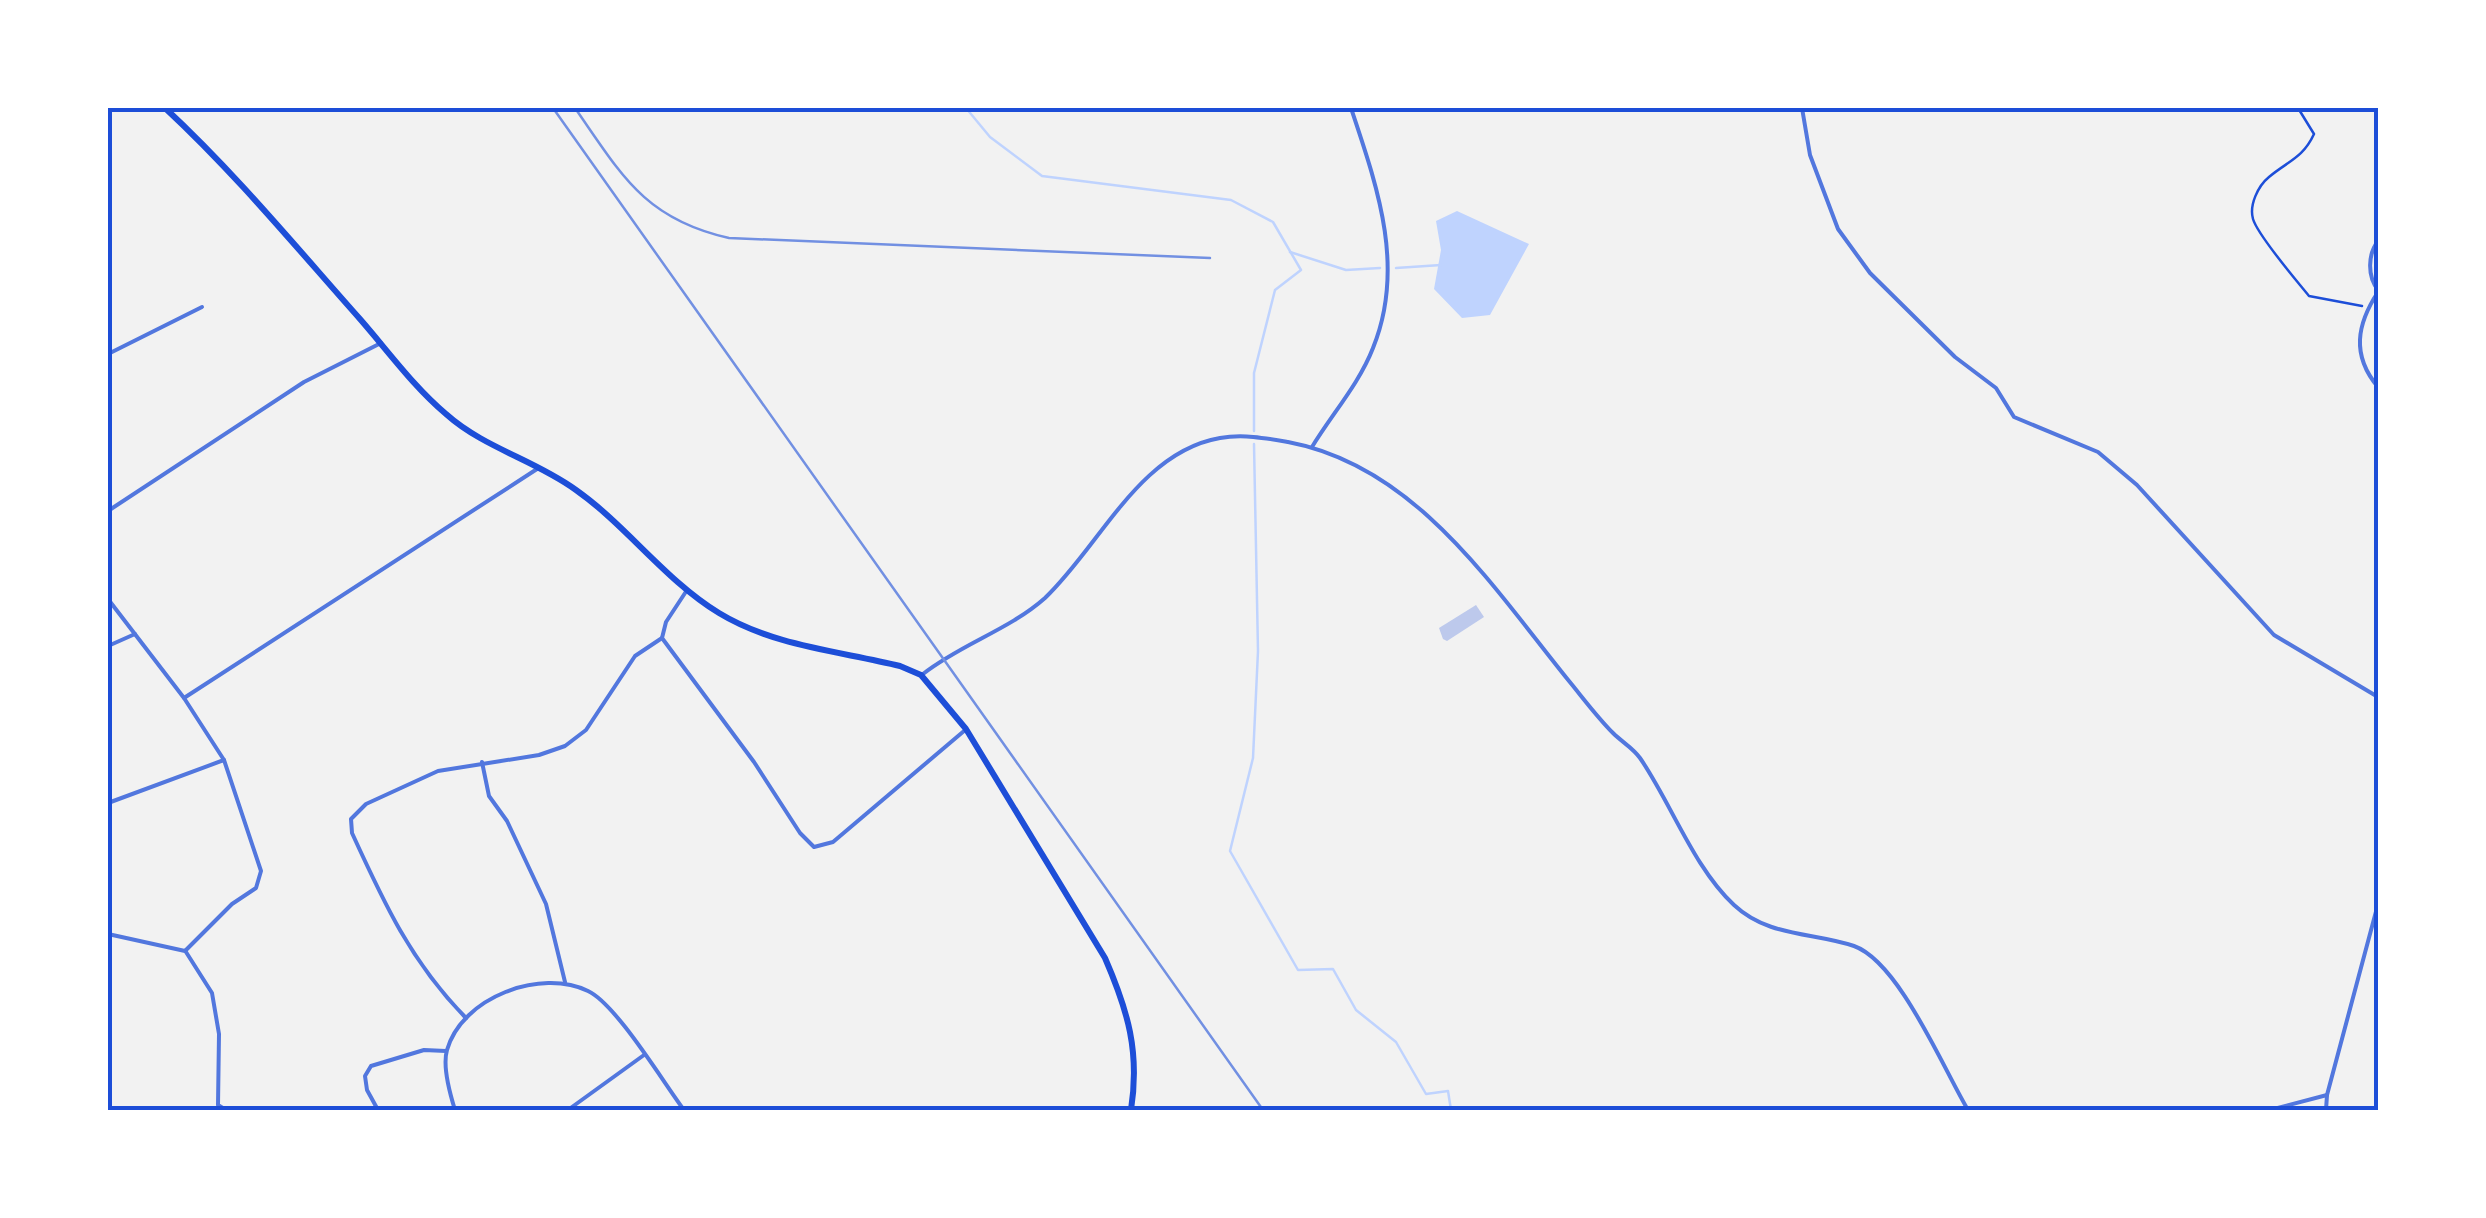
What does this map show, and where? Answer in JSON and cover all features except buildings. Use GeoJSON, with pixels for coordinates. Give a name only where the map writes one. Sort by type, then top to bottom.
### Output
{"type":"FeatureCollection","features":[{"type":"Feature","properties":{"kind":"main road"},"geometry":{"type":"LineString","coordinates":[[164,108],[260,206],[422,392],[467,432],[540,467],[604,512],[687,590],[720,614],[756,632],[900,666],[921,676],[966,729],[1105,958],[1134,1039],[1131,1110]]}},
{"type":"Feature","properties":{"kind":"street"},"geometry":{"type":"LineString","coordinates":[[1312,446],[1372,351],[1383,321],[1388,279],[1383,211],[1351,108]]}},
{"type":"Feature","properties":{"kind":"street"},"geometry":{"type":"LineString","coordinates":[[1802,108],[1810,154],[1838,229],[1870,273],[1955,357],[1996,388],[2014,418],[2098,452],[2138,485],[2274,635],[2378,697]]}},
{"type":"Feature","properties":{"kind":"street"},"geometry":{"type":"LineString","coordinates":[[2378,240],[2372,250],[2370,275],[2378,291],[2360,330],[2360,352],[2378,387]]}},
{"type":"Feature","properties":{"kind":"street"},"geometry":{"type":"LineString","coordinates":[[108,354],[202,308]]}},
{"type":"Feature","properties":{"kind":"street"},"geometry":{"type":"LineString","coordinates":[[108,512],[304,382],[381,343]]}},
{"type":"Feature","properties":{"kind":"street"},"geometry":{"type":"LineString","coordinates":[[921,676],[1043,599],[1153,473],[1185,449],[1220,438],[1254,436],[1312,446],[1355,464],[1426,512],[1602,720],[1638,754],[1734,906],[1787,934],[1853,946],[1876,958],[1923,1029],[1968,1110]]}},
{"type":"Feature","properties":{"kind":"street"},"geometry":{"type":"LineString","coordinates":[[184,698],[540,467]]}},
{"type":"Feature","properties":{"kind":"street"},"geometry":{"type":"LineString","coordinates":[[466,1018],[442,994],[395,927],[352,833],[351,819],[366,804],[438,771],[564,746],[586,730],[635,656],[662,638],[666,622],[687,590]]}},
{"type":"Feature","properties":{"kind":"street"},"geometry":{"type":"LineString","coordinates":[[108,599],[184,698],[224,760],[261,871],[256,888],[232,904],[186,951]]}},
{"type":"Feature","properties":{"kind":"street"},"geometry":{"type":"LineString","coordinates":[[108,646],[135,634]]}},
{"type":"Feature","properties":{"kind":"street"},"geometry":{"type":"LineString","coordinates":[[662,638],[754,762],[800,834],[814,847],[833,842],[966,729]]}},
{"type":"Feature","properties":{"kind":"street"},"geometry":{"type":"LineString","coordinates":[[108,803],[224,760]]}},
{"type":"Feature","properties":{"kind":"street"},"geometry":{"type":"LineString","coordinates":[[482,762],[489,796],[507,820],[546,904],[565,982]]}},
{"type":"Feature","properties":{"kind":"street"},"geometry":{"type":"LineString","coordinates":[[2326,1110],[2378,904]]}},
{"type":"Feature","properties":{"kind":"street"},"geometry":{"type":"LineString","coordinates":[[108,934],[186,951],[212,994],[219,1034],[216,1108],[226,1110]]}},
{"type":"Feature","properties":{"kind":"street"},"geometry":{"type":"LineString","coordinates":[[455,1110],[449,1093],[446,1050],[466,1018],[487,1000],[524,986],[565,982],[592,992],[617,1018],[684,1110]]}},
{"type":"Feature","properties":{"kind":"street"},"geometry":{"type":"LineString","coordinates":[[378,1110],[365,1076],[372,1066],[424,1050],[446,1050]]}},
{"type":"Feature","properties":{"kind":"street"},"geometry":{"type":"LineString","coordinates":[[574,1110],[644,1055]]}},
{"type":"Feature","properties":{"kind":"street"},"geometry":{"type":"LineString","coordinates":[[2270,1110],[2327,1095]]}},
{"type":"Feature","properties":{"kind":"path"},"geometry":{"type":"LineString","coordinates":[[2298,108],[2314,134],[2306,151],[2268,177],[2260,188],[2252,202],[2254,220],[2310,296],[2368,308]]}},
{"type":"Feature","properties":{"kind":"water"},"geometry":{"type":"Polygon","coordinates":[[[1457,211],[1529,244],[1490,315],[1462,318],[1434,289],[1441,250],[1436,221],[1457,211]]]}},
{"type":"Feature","properties":{"kind":"waterway"},"geometry":{"type":"LineString","coordinates":[[966,108],[990,137],[1042,176],[1231,200],[1273,222],[1301,270],[1275,290],[1254,373],[1254,431]]}},
{"type":"Feature","properties":{"kind":"waterway"},"geometry":{"type":"LineString","coordinates":[[1290,252],[1346,270],[1380,268]]}},
{"type":"Feature","properties":{"kind":"waterway"},"geometry":{"type":"LineString","coordinates":[[1396,268],[1441,265]]}},
{"type":"Feature","properties":{"kind":"waterway"},"geometry":{"type":"LineString","coordinates":[[1254,444],[1258,651],[1253,758],[1230,851],[1298,970],[1333,969],[1356,1010],[1396,1042],[1426,1094],[1448,1091],[1451,1110]]}},
{"type":"Feature","properties":{"kind":"railway"},"geometry":{"type":"LineString","coordinates":[[553,108],[1263,1110]]}},
{"type":"Feature","properties":{"kind":"railway"},"geometry":{"type":"LineString","coordinates":[[575,108],[637,191],[676,219],[729,238],[1210,258]]}}]}
